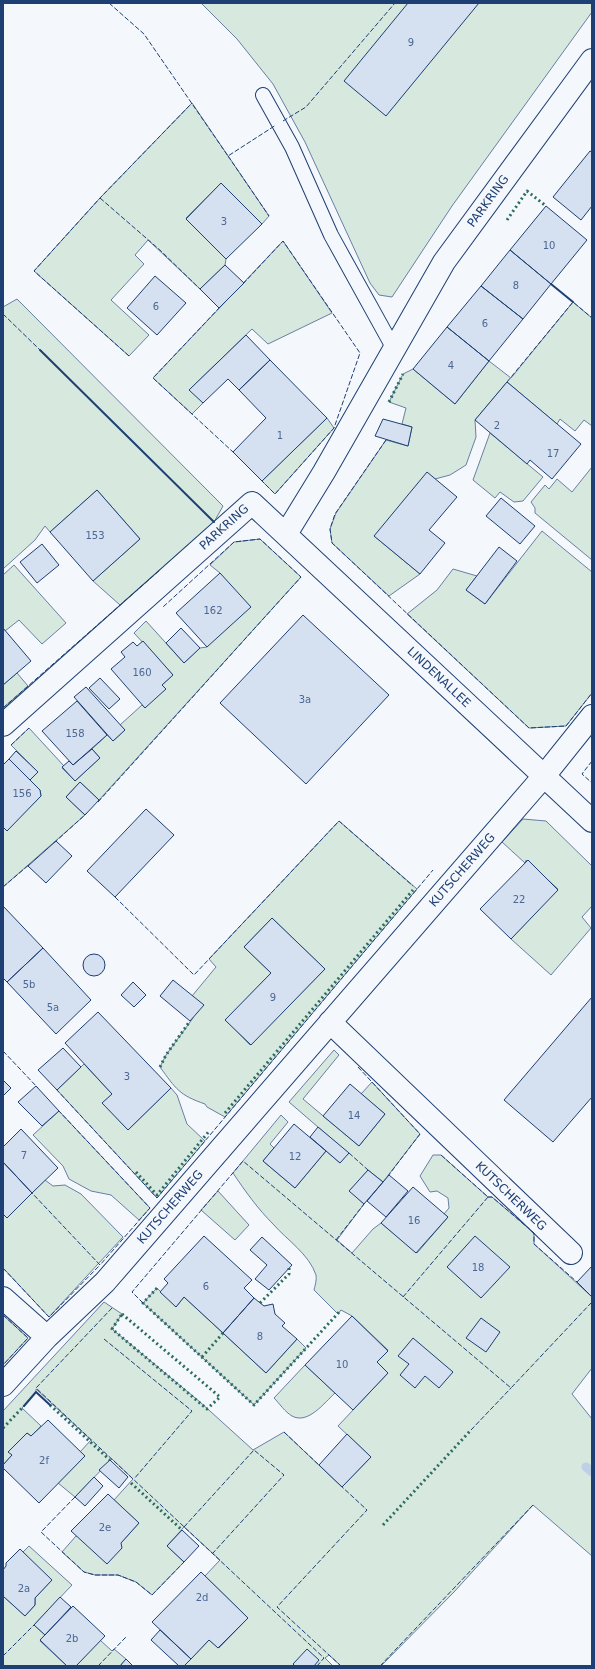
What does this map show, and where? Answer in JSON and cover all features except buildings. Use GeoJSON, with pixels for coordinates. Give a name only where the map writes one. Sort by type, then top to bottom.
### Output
{"type":"FeatureCollection","features":[{"type":"Feature","properties":{"kind":"street","name":"PARKRING"},"geometry":{"type":"LineString","coordinates":[[3,725],[252,503],[286,534],[324,472],[444,262],[592,60]]}},
{"type":"Feature","properties":{"kind":"street","name":"LINDENALLEE"},"geometry":{"type":"LineString","coordinates":[[286,534],[592,821]]}},
{"type":"Feature","properties":{"kind":"street","name":"KUTSCHERWEG"},"geometry":{"type":"LineString","coordinates":[[3,1385],[47,1337],[105,1282],[544,776],[592,716]]}},
{"type":"Feature","properties":{"kind":"street","name":"KUTSCHERWEG"},"geometry":{"type":"LineString","coordinates":[[330,1022],[571,1253]]}},
{"type":"Feature","properties":{"kind":"street"},"geometry":{"type":"LineString","coordinates":[[3,1298],[47,1337]]}},
{"type":"Feature","properties":{"kind":"lane"},"geometry":{"type":"LineString","coordinates":[[263,95],[292,147],[331,235],[394,349]]}},
{"type":"Feature","properties":{"kind":"shaded area"},"geometry":{"type":"Polygon","coordinates":[[[201,3],[592,3],[592,12],[452,206],[392,297],[379,295],[370,283],[305,142],[273,84],[237,39],[201,3]]]}},
{"type":"Feature","properties":{"kind":"shaded area"},"geometry":{"type":"Polygon","coordinates":[[[192,103],[269,216],[262,224],[221,183],[186,218],[226,259],[225,265],[200,289],[148,240],[135,255],[144,264],[111,300],[149,335],[129,356],[34,271],[100,198],[192,103]]]}},
{"type":"Feature","properties":{"kind":"shaded area"},"geometry":{"type":"Polygon","coordinates":[[[283,241],[332,313],[268,344],[252,329],[190,389],[203,403],[192,414],[153,378],[283,241]]]}},
{"type":"Feature","properties":{"kind":"shaded area"},"geometry":{"type":"Polygon","coordinates":[[[17,299],[223,506],[214,522],[120,605],[93,581],[140,539],[97,490],[50,532],[45,526],[35,540],[3,569],[3,307],[17,299]]]}},
{"type":"Feature","properties":{"kind":"shaded area"},"geometry":{"type":"Polygon","coordinates":[[[573,302],[592,318],[592,426],[584,420],[575,431],[560,419],[557,424],[507,382],[475,420],[476,437],[466,465],[450,475],[435,479],[374,536],[420,574],[389,596],[332,543],[330,529],[336,513],[386,440],[408,446],[412,427],[402,424],[406,408],[389,402],[403,374],[413,369],[455,404],[489,361],[511,378],[573,302]]]}},
{"type":"Feature","properties":{"kind":"shaded area"},"geometry":{"type":"Polygon","coordinates":[[[327,418],[334,428],[275,494],[262,481],[327,418]]]}},
{"type":"Feature","properties":{"kind":"shaded area"},"geometry":{"type":"Polygon","coordinates":[[[490,433],[543,477],[523,501],[514,502],[500,492],[495,498],[473,480],[490,433]]]}},
{"type":"Feature","properties":{"kind":"shaded area"},"geometry":{"type":"Polygon","coordinates":[[[592,467],[592,560],[535,513],[535,508],[531,502],[545,485],[549,489],[557,479],[572,492],[592,467]]]}},
{"type":"Feature","properties":{"kind":"shaded area"},"geometry":{"type":"Polygon","coordinates":[[[542,531],[592,572],[592,693],[566,726],[529,728],[407,614],[437,590],[453,569],[477,576],[466,590],[485,604],[542,531]]]}},
{"type":"Feature","properties":{"kind":"shaded area"},"geometry":{"type":"Polygon","coordinates":[[[260,539],[301,577],[99,800],[80,782],[66,797],[85,815],[3,887],[3,827],[7,830],[41,796],[40,790],[30,780],[38,772],[11,745],[29,728],[64,766],[62,768],[75,781],[100,758],[92,749],[107,735],[113,741],[125,730],[120,725],[142,705],[145,708],[162,685],[173,675],[134,633],[146,621],[184,663],[200,648],[207,647],[220,573],[210,565],[234,542],[260,539]]]}},
{"type":"Feature","properties":{"kind":"shaded area"},"geometry":{"type":"Polygon","coordinates":[[[14,565],[66,623],[42,644],[19,620],[5,631],[3,628],[3,575],[14,565]]]}},
{"type":"Feature","properties":{"kind":"shaded area"},"geometry":{"type":"Polygon","coordinates":[[[17,673],[28,686],[3,708],[3,685],[17,673]]]}},
{"type":"Feature","properties":{"kind":"shaded area"},"geometry":{"type":"Polygon","coordinates":[[[523,819],[546,821],[592,866],[592,906],[582,917],[591,928],[551,975],[511,939],[558,889],[526,860],[525,863],[502,842],[523,819]]]}},
{"type":"Feature","properties":{"kind":"shaded area"},"geometry":{"type":"Polygon","coordinates":[[[339,821],[417,889],[225,1117],[207,1107],[205,1104],[189,1098],[174,1086],[160,1067],[166,1055],[193,1018],[192,996],[216,967],[209,959],[339,821]],[[272,918],[244,947],[271,973],[226,1020],[250,1045],[325,969],[272,918]]]}},
{"type":"Feature","properties":{"kind":"shaded area"},"geometry":{"type":"Polygon","coordinates":[[[334,1050],[339,1055],[303,1099],[359,1146],[385,1114],[361,1094],[372,1082],[420,1134],[383,1182],[368,1170],[350,1191],[364,1204],[337,1240],[352,1253],[373,1229],[381,1223],[417,1253],[448,1217],[444,1214],[449,1208],[448,1198],[437,1191],[430,1192],[420,1176],[433,1155],[441,1155],[488,1197],[492,1197],[534,1233],[534,1244],[592,1297],[592,1368],[572,1394],[592,1419],[592,1556],[533,1505],[454,1592],[381,1666],[341,1666],[329,1655],[325,1658],[333,1666],[184,1666],[209,1640],[219,1648],[248,1618],[205,1576],[220,1560],[184,1527],[167,1546],[184,1562],[152,1595],[136,1582],[118,1575],[95,1575],[84,1572],[62,1552],[76,1536],[121,1543],[139,1523],[114,1500],[133,1479],[112,1459],[75,1497],[58,1483],[85,1456],[80,1452],[91,1440],[36,1389],[36,1392],[22,1408],[41,1426],[31,1436],[27,1433],[9,1452],[12,1455],[3,1465],[3,1411],[104,1302],[122,1314],[112,1329],[200,1402],[253,1450],[284,1432],[342,1487],[371,1457],[338,1426],[388,1373],[377,1362],[388,1350],[352,1316],[341,1310],[338,1314],[314,1290],[316,1275],[313,1267],[303,1254],[262,1212],[233,1173],[281,1115],[288,1122],[270,1144],[274,1148],[263,1161],[295,1188],[326,1151],[340,1163],[348,1153],[289,1102],[334,1050]]]}},
{"type":"Feature","properties":{"kind":"shaded area"},"geometry":{"type":"Polygon","coordinates":[[[84,1064],[112,1094],[103,1103],[128,1130],[171,1088],[177,1095],[187,1124],[205,1141],[157,1198],[57,1090],[84,1064]]]}},
{"type":"Feature","properties":{"kind":"shaded area"},"geometry":{"type":"Polygon","coordinates":[[[59,1111],[150,1208],[139,1220],[111,1195],[91,1191],[69,1179],[63,1166],[33,1135],[59,1111]]]}},
{"type":"Feature","properties":{"kind":"shaded area"},"geometry":{"type":"Polygon","coordinates":[[[45,1180],[53,1186],[65,1185],[81,1194],[123,1237],[49,1317],[3,1268],[3,1214],[7,1218],[45,1180]]]}},
{"type":"Feature","properties":{"kind":"shaded area"},"geometry":{"type":"Polygon","coordinates":[[[218,1191],[249,1225],[235,1240],[201,1210],[218,1191]]]}},
{"type":"Feature","properties":{"kind":"shaded area"},"geometry":{"type":"Polygon","coordinates":[[[157,1288],[176,1307],[184,1297],[266,1373],[297,1339],[306,1348],[254,1405],[143,1303],[157,1288]]]}},
{"type":"Feature","properties":{"kind":"shaded area"},"geometry":{"type":"Polygon","coordinates":[[[3,1315],[28,1338],[3,1365],[3,1315]]]}},
{"type":"Feature","properties":{"kind":"shaded area"},"geometry":{"type":"Polygon","coordinates":[[[305,1365],[335,1393],[316,1411],[310,1415],[298,1418],[289,1414],[274,1398],[305,1365]]]}},
{"type":"Feature","properties":{"kind":"shaded area"},"geometry":{"type":"Polygon","coordinates":[[[29,1546],[72,1585],[34,1625],[45,1635],[40,1641],[67,1666],[3,1666],[3,1596],[25,1616],[35,1605],[35,1598],[51,1581],[23,1552],[29,1546]]]}},
{"type":"Feature","properties":{"kind":"shaded area"},"geometry":{"type":"Polygon","coordinates":[[[100,1640],[112,1651],[114,1649],[126,1659],[120,1666],[76,1666],[100,1640]]]}},
{"type":"Feature","properties":{"kind":"waterway"},"geometry":{"type":"LineString","coordinates":[[586,1467],[592,1472]]}},
{"type":"Feature","properties":{"kind":"hedge"},"geometry":{"type":"LineString","coordinates":[[507,220],[527,191],[546,206]]}},
{"type":"Feature","properties":{"kind":"hedge"},"geometry":{"type":"LineString","coordinates":[[389,402],[403,374]]}},
{"type":"Feature","properties":{"kind":"hedge"},"geometry":{"type":"LineString","coordinates":[[225,1113],[413,890]]}},
{"type":"Feature","properties":{"kind":"hedge"},"geometry":{"type":"LineString","coordinates":[[160,1067],[166,1055],[190,1021]]}},
{"type":"Feature","properties":{"kind":"hedge"},"geometry":{"type":"LineString","coordinates":[[136,1172],[157,1195],[210,1130]]}},
{"type":"Feature","properties":{"kind":"hedge"},"geometry":{"type":"LineString","coordinates":[[260,1303],[289,1274],[289,1268]]}},
{"type":"Feature","properties":{"kind":"hedge"},"geometry":{"type":"LineString","coordinates":[[157,1288],[143,1303],[254,1405],[341,1310]]}},
{"type":"Feature","properties":{"kind":"hedge"},"geometry":{"type":"LineString","coordinates":[[122,1314],[220,1397],[207,1409],[112,1329],[122,1314]]}},
{"type":"Feature","properties":{"kind":"hedge"},"geometry":{"type":"LineString","coordinates":[[202,1357],[223,1333]]}},
{"type":"Feature","properties":{"kind":"hedge"},"geometry":{"type":"LineString","coordinates":[[50,1405],[110,1460]]}},
{"type":"Feature","properties":{"kind":"hedge"},"geometry":{"type":"LineString","coordinates":[[3,1428],[24,1406]]}},
{"type":"Feature","properties":{"kind":"hedge"},"geometry":{"type":"LineString","coordinates":[[383,1525],[471,1430]]}},
{"type":"Feature","properties":{"kind":"hedge"},"geometry":{"type":"LineString","coordinates":[[131,1483],[182,1530]]}},
{"type":"Feature","properties":{"kind":"fence"},"geometry":{"type":"LineString","coordinates":[[109,3],[144,34],[228,156],[276,125]]}},
{"type":"Feature","properties":{"kind":"fence"},"geometry":{"type":"LineString","coordinates":[[283,121],[306,107],[395,3]]}},
{"type":"Feature","properties":{"kind":"fence"},"geometry":{"type":"LineString","coordinates":[[129,356],[34,271],[100,198],[192,103]]}},
{"type":"Feature","properties":{"kind":"fence"},"geometry":{"type":"LineString","coordinates":[[228,156],[269,216]]}},
{"type":"Feature","properties":{"kind":"fence"},"geometry":{"type":"LineString","coordinates":[[100,198],[161,251],[202,291]]}},
{"type":"Feature","properties":{"kind":"fence"},"geometry":{"type":"LineString","coordinates":[[243,284],[283,241],[360,353],[334,428],[275,494],[262,481]]}},
{"type":"Feature","properties":{"kind":"fence"},"geometry":{"type":"LineString","coordinates":[[507,382],[573,302],[592,318]]}},
{"type":"Feature","properties":{"kind":"fence"},"geometry":{"type":"LineString","coordinates":[[220,307],[153,378],[233,452]]}},
{"type":"Feature","properties":{"kind":"fence"},"geometry":{"type":"LineString","coordinates":[[3,314],[40,350]]}},
{"type":"Feature","properties":{"kind":"fence"},"geometry":{"type":"LineString","coordinates":[[386,440],[335,514],[330,529],[332,543],[529,728],[566,726],[592,693]]}},
{"type":"Feature","properties":{"kind":"fence"},"geometry":{"type":"LineString","coordinates":[[98,802],[301,577],[260,539],[234,542],[163,607]]}},
{"type":"Feature","properties":{"kind":"fence"},"geometry":{"type":"LineString","coordinates":[[3,708],[160,570]]}},
{"type":"Feature","properties":{"kind":"fence"},"geometry":{"type":"LineString","coordinates":[[11,745],[29,728]]}},
{"type":"Feature","properties":{"kind":"fence"},"geometry":{"type":"LineString","coordinates":[[592,761],[582,774],[592,783]]}},
{"type":"Feature","properties":{"kind":"fence"},"geometry":{"type":"LineString","coordinates":[[54,843],[87,813]]}},
{"type":"Feature","properties":{"kind":"fence"},"geometry":{"type":"LineString","coordinates":[[115,897],[194,975],[339,821],[413,886]]}},
{"type":"Feature","properties":{"kind":"fence"},"geometry":{"type":"LineString","coordinates":[[3,887],[30,864]]}},
{"type":"Feature","properties":{"kind":"fence"},"geometry":{"type":"LineString","coordinates":[[56,1089],[157,1198],[433,870]]}},
{"type":"Feature","properties":{"kind":"fence"},"geometry":{"type":"LineString","coordinates":[[3,1051],[38,1088]]}},
{"type":"Feature","properties":{"kind":"fence"},"geometry":{"type":"LineString","coordinates":[[358,1067],[420,1134],[388,1176]]}},
{"type":"Feature","properties":{"kind":"fence"},"geometry":{"type":"LineString","coordinates":[[58,1110],[150,1208],[100,1265]]}},
{"type":"Feature","properties":{"kind":"fence"},"geometry":{"type":"LineString","coordinates":[[349,1153],[368,1170]]}},
{"type":"Feature","properties":{"kind":"fence"},"geometry":{"type":"LineString","coordinates":[[403,1297],[488,1197],[441,1155]]}},
{"type":"Feature","properties":{"kind":"fence"},"geometry":{"type":"LineString","coordinates":[[143,1303],[132,1292],[243,1161],[511,1388],[592,1302]]}},
{"type":"Feature","properties":{"kind":"fence"},"geometry":{"type":"LineString","coordinates":[[3,1268],[49,1317],[100,1265],[32,1193]]}},
{"type":"Feature","properties":{"kind":"fence"},"geometry":{"type":"LineString","coordinates":[[488,1197],[492,1197],[534,1233],[534,1244],[577,1282]]}},
{"type":"Feature","properties":{"kind":"fence"},"geometry":{"type":"LineString","coordinates":[[336,1240],[364,1204]]}},
{"type":"Feature","properties":{"kind":"fence"},"geometry":{"type":"LineString","coordinates":[[112,1308],[36,1388],[324,1658],[317,1666]]}},
{"type":"Feature","properties":{"kind":"fence"},"geometry":{"type":"LineString","coordinates":[[3,1315],[28,1338],[3,1365]]}},
{"type":"Feature","properties":{"kind":"fence"},"geometry":{"type":"LineString","coordinates":[[104,1339],[192,1411],[134,1479]]}},
{"type":"Feature","properties":{"kind":"fence"},"geometry":{"type":"LineString","coordinates":[[471,1430],[511,1388]]}},
{"type":"Feature","properties":{"kind":"fence"},"geometry":{"type":"LineString","coordinates":[[284,1432],[320,1466]]}},
{"type":"Feature","properties":{"kind":"fence"},"geometry":{"type":"LineString","coordinates":[[184,1527],[254,1450],[284,1475],[213,1553]]}},
{"type":"Feature","properties":{"kind":"fence"},"geometry":{"type":"LineString","coordinates":[[340,1485],[367,1510],[277,1607],[341,1666]]}},
{"type":"Feature","properties":{"kind":"fence"},"geometry":{"type":"LineString","coordinates":[[75,1497],[41,1532],[84,1572],[95,1575],[118,1575],[136,1582],[152,1595],[184,1562]]}},
{"type":"Feature","properties":{"kind":"fence"},"geometry":{"type":"LineString","coordinates":[[380,1666],[533,1505]]}},
{"type":"Feature","properties":{"kind":"fence"},"geometry":{"type":"LineString","coordinates":[[3,1656],[34,1625]]}},
{"type":"Feature","properties":{"kind":"fence"},"geometry":{"type":"LineString","coordinates":[[98,1666],[126,1637]]}},
{"type":"Feature","properties":{"kind":"wall"},"geometry":{"type":"LineString","coordinates":[[551,284],[573,302]]}},
{"type":"Feature","properties":{"kind":"wall"},"geometry":{"type":"LineString","coordinates":[[40,350],[214,522]]}},
{"type":"Feature","properties":{"kind":"wall"},"geometry":{"type":"LineString","coordinates":[[24,1406],[36,1392],[50,1405]]}}]}
